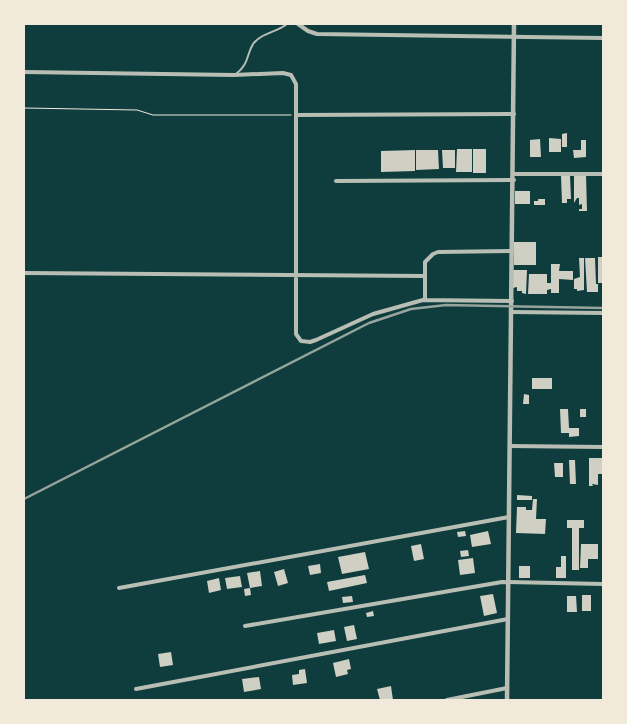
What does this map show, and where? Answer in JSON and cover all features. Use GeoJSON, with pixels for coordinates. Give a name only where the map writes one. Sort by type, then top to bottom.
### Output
{"type":"FeatureCollection","features":[{"type":"Feature","properties":{"kind":"street"},"geometry":{"type":"LineString","coordinates":[[298,24],[308,31],[317,34],[603,38]]}},
{"type":"Feature","properties":{"kind":"street"},"geometry":{"type":"LineString","coordinates":[[507,700],[514,180],[514,24]]}},
{"type":"Feature","properties":{"kind":"street"},"geometry":{"type":"LineString","coordinates":[[24,72],[234,75],[283,73],[294,78],[296,84],[297,338],[306,342],[316,340],[373,314],[425,300],[512,301]]}},
{"type":"Feature","properties":{"kind":"street"},"geometry":{"type":"LineString","coordinates":[[296,115],[514,114]]}},
{"type":"Feature","properties":{"kind":"street"},"geometry":{"type":"LineString","coordinates":[[514,174],[603,174]]}},
{"type":"Feature","properties":{"kind":"street"},"geometry":{"type":"LineString","coordinates":[[336,181],[514,180]]}},
{"type":"Feature","properties":{"kind":"street"},"geometry":{"type":"LineString","coordinates":[[425,300],[425,262],[432,254],[438,252],[513,251]]}},
{"type":"Feature","properties":{"kind":"street"},"geometry":{"type":"LineString","coordinates":[[24,272],[425,276]]}},
{"type":"Feature","properties":{"kind":"street"},"geometry":{"type":"LineString","coordinates":[[512,312],[603,313]]}},
{"type":"Feature","properties":{"kind":"street"},"geometry":{"type":"LineString","coordinates":[[510,446],[603,447]]}},
{"type":"Feature","properties":{"kind":"street"},"geometry":{"type":"LineString","coordinates":[[119,588],[509,518]]}},
{"type":"Feature","properties":{"kind":"street"},"geometry":{"type":"LineString","coordinates":[[245,626],[502,582],[603,584]]}},
{"type":"Feature","properties":{"kind":"street"},"geometry":{"type":"LineString","coordinates":[[136,689],[508,619]]}},
{"type":"Feature","properties":{"kind":"street"},"geometry":{"type":"LineString","coordinates":[[447,700],[507,688]]}},
{"type":"Feature","properties":{"kind":"lane"},"geometry":{"type":"LineString","coordinates":[[234,75],[243,69],[254,44],[262,36],[287,24]]}},
{"type":"Feature","properties":{"kind":"path"},"geometry":{"type":"LineString","coordinates":[[24,108],[137,110],[153,115],[296,115]]}},
{"type":"Feature","properties":{"kind":"building"},"geometry":{"type":"Polygon","coordinates":[[[567,133],[567,147],[562,147],[562,134],[567,133]]]}},
{"type":"Feature","properties":{"kind":"building"},"geometry":{"type":"Polygon","coordinates":[[[549,138],[561,139],[561,152],[549,152],[549,138]]]}},
{"type":"Feature","properties":{"kind":"building"},"geometry":{"type":"Polygon","coordinates":[[[540,139],[541,157],[530,157],[530,140],[540,139]]]}},
{"type":"Feature","properties":{"kind":"building"},"geometry":{"type":"Polygon","coordinates":[[[581,140],[586,140],[586,157],[574,158],[573,150],[581,150],[581,140]]]}},
{"type":"Feature","properties":{"kind":"building"},"geometry":{"type":"Polygon","coordinates":[[[457,149],[472,149],[472,172],[456,172],[457,149]]]}},
{"type":"Feature","properties":{"kind":"building"},"geometry":{"type":"Polygon","coordinates":[[[473,149],[486,149],[486,173],[473,173],[473,149]]]}},
{"type":"Feature","properties":{"kind":"building"},"geometry":{"type":"Polygon","coordinates":[[[415,150],[415,171],[381,172],[381,151],[415,150]]]}},
{"type":"Feature","properties":{"kind":"building"},"geometry":{"type":"Polygon","coordinates":[[[416,150],[438,150],[439,169],[416,170],[416,150]]]}},
{"type":"Feature","properties":{"kind":"building"},"geometry":{"type":"Polygon","coordinates":[[[442,150],[455,150],[455,168],[443,168],[442,150]]]}},
{"type":"Feature","properties":{"kind":"building"},"geometry":{"type":"Polygon","coordinates":[[[586,175],[587,211],[579,211],[579,209],[582,209],[582,204],[579,205],[579,198],[574,203],[574,176],[586,175]]]}},
{"type":"Feature","properties":{"kind":"building"},"geometry":{"type":"Polygon","coordinates":[[[561,176],[570,176],[571,199],[567,199],[567,203],[562,203],[561,176]]]}},
{"type":"Feature","properties":{"kind":"building"},"geometry":{"type":"Polygon","coordinates":[[[515,191],[530,191],[530,204],[515,204],[515,191]]]}},
{"type":"Feature","properties":{"kind":"building"},"geometry":{"type":"Polygon","coordinates":[[[538,199],[545,199],[545,205],[534,205],[534,201],[538,201],[538,199]]]}},
{"type":"Feature","properties":{"kind":"building"},"geometry":{"type":"Polygon","coordinates":[[[514,242],[536,242],[536,265],[514,265],[514,242]]]}},
{"type":"Feature","properties":{"kind":"building"},"geometry":{"type":"Polygon","coordinates":[[[598,257],[603,257],[603,283],[598,283],[598,257]]]}},
{"type":"Feature","properties":{"kind":"building"},"geometry":{"type":"Polygon","coordinates":[[[579,258],[584,258],[584,290],[577,291],[577,289],[574,289],[574,279],[580,277],[579,258]]]}},
{"type":"Feature","properties":{"kind":"building"},"geometry":{"type":"Polygon","coordinates":[[[585,258],[595,258],[598,292],[587,292],[585,258]]]}},
{"type":"Feature","properties":{"kind":"building"},"geometry":{"type":"Polygon","coordinates":[[[551,264],[560,264],[559,271],[573,271],[573,280],[559,279],[559,293],[551,293],[551,289],[547,290],[547,294],[528,294],[529,274],[547,274],[547,283],[551,283],[551,264]]]}},
{"type":"Feature","properties":{"kind":"building"},"geometry":{"type":"Polygon","coordinates":[[[513,270],[527,270],[526,294],[522,293],[522,291],[517,291],[517,287],[513,288],[513,270]]]}},
{"type":"Feature","properties":{"kind":"building"},"geometry":{"type":"Polygon","coordinates":[[[532,378],[552,378],[552,389],[532,389],[532,378]]]}},
{"type":"Feature","properties":{"kind":"building"},"geometry":{"type":"Polygon","coordinates":[[[524,394],[529,395],[529,404],[523,404],[524,394]]]}},
{"type":"Feature","properties":{"kind":"building"},"geometry":{"type":"Polygon","coordinates":[[[560,409],[568,409],[569,428],[579,428],[579,436],[569,437],[569,433],[561,433],[560,409]]]}},
{"type":"Feature","properties":{"kind":"building"},"geometry":{"type":"Polygon","coordinates":[[[580,409],[586,409],[586,417],[580,417],[580,409]]]}},
{"type":"Feature","properties":{"kind":"building"},"geometry":{"type":"Polygon","coordinates":[[[589,458],[603,458],[603,474],[598,474],[598,485],[592,484],[593,486],[589,486],[589,458]]]}},
{"type":"Feature","properties":{"kind":"building"},"geometry":{"type":"Polygon","coordinates":[[[569,460],[575,460],[576,484],[570,484],[569,460]]]}},
{"type":"Feature","properties":{"kind":"building"},"geometry":{"type":"Polygon","coordinates":[[[554,463],[563,463],[563,477],[555,477],[554,463]]]}},
{"type":"Feature","properties":{"kind":"building"},"geometry":{"type":"Polygon","coordinates":[[[517,495],[532,496],[532,500],[517,500],[517,495]]]}},
{"type":"Feature","properties":{"kind":"building"},"geometry":{"type":"Polygon","coordinates":[[[533,499],[537,499],[536,519],[546,519],[545,534],[516,533],[517,507],[526,507],[526,510],[532,510],[533,499]]]}},
{"type":"Feature","properties":{"kind":"building"},"geometry":{"type":"Polygon","coordinates":[[[567,520],[584,520],[584,528],[579,528],[579,570],[572,570],[572,528],[567,528],[567,520]]]}},
{"type":"Feature","properties":{"kind":"building"},"geometry":{"type":"Polygon","coordinates":[[[465,531],[466,536],[458,537],[457,532],[465,531]]]}},
{"type":"Feature","properties":{"kind":"building"},"geometry":{"type":"Polygon","coordinates":[[[488,531],[491,544],[472,547],[470,535],[488,531]]]}},
{"type":"Feature","properties":{"kind":"building"},"geometry":{"type":"Polygon","coordinates":[[[421,544],[424,559],[414,561],[411,546],[421,544]]]}},
{"type":"Feature","properties":{"kind":"building"},"geometry":{"type":"Polygon","coordinates":[[[581,544],[598,544],[598,559],[588,559],[588,568],[580,568],[581,544]]]}},
{"type":"Feature","properties":{"kind":"building"},"geometry":{"type":"Polygon","coordinates":[[[468,550],[469,556],[461,557],[460,551],[468,550]]]}},
{"type":"Feature","properties":{"kind":"building"},"geometry":{"type":"Polygon","coordinates":[[[365,552],[369,569],[342,574],[338,557],[365,552]]]}},
{"type":"Feature","properties":{"kind":"building"},"geometry":{"type":"Polygon","coordinates":[[[561,556],[566,556],[566,578],[556,578],[556,567],[561,567],[561,556]]]}},
{"type":"Feature","properties":{"kind":"building"},"geometry":{"type":"Polygon","coordinates":[[[473,558],[475,573],[460,575],[458,560],[473,558]]]}},
{"type":"Feature","properties":{"kind":"building"},"geometry":{"type":"Polygon","coordinates":[[[320,564],[321,573],[310,575],[308,566],[320,564]]]}},
{"type":"Feature","properties":{"kind":"building"},"geometry":{"type":"Polygon","coordinates":[[[519,566],[530,566],[530,578],[519,578],[519,566]]]}},
{"type":"Feature","properties":{"kind":"building"},"geometry":{"type":"Polygon","coordinates":[[[284,569],[288,583],[278,586],[274,572],[284,569]]]}},
{"type":"Feature","properties":{"kind":"building"},"geometry":{"type":"Polygon","coordinates":[[[260,571],[262,586],[250,588],[247,573],[260,571]]]}},
{"type":"Feature","properties":{"kind":"building"},"geometry":{"type":"Polygon","coordinates":[[[365,575],[367,583],[329,591],[327,582],[365,575]]]}},
{"type":"Feature","properties":{"kind":"building"},"geometry":{"type":"Polygon","coordinates":[[[240,576],[242,587],[227,589],[225,578],[240,576]]]}},
{"type":"Feature","properties":{"kind":"building"},"geometry":{"type":"Polygon","coordinates":[[[219,578],[221,590],[209,593],[207,581],[219,578]]]}},
{"type":"Feature","properties":{"kind":"building"},"geometry":{"type":"Polygon","coordinates":[[[250,588],[251,595],[245,596],[244,589],[250,588]]]}},
{"type":"Feature","properties":{"kind":"building"},"geometry":{"type":"Polygon","coordinates":[[[493,594],[497,613],[484,616],[480,596],[493,594]]]}},
{"type":"Feature","properties":{"kind":"building"},"geometry":{"type":"Polygon","coordinates":[[[582,595],[591,595],[591,611],[582,611],[582,595]]]}},
{"type":"Feature","properties":{"kind":"building"},"geometry":{"type":"Polygon","coordinates":[[[352,596],[353,602],[343,603],[342,597],[352,596]]]}},
{"type":"Feature","properties":{"kind":"building"},"geometry":{"type":"Polygon","coordinates":[[[567,596],[576,596],[577,612],[567,612],[567,596]]]}},
{"type":"Feature","properties":{"kind":"building"},"geometry":{"type":"Polygon","coordinates":[[[373,611],[374,616],[367,617],[366,613],[373,611]]]}},
{"type":"Feature","properties":{"kind":"building"},"geometry":{"type":"Polygon","coordinates":[[[354,625],[357,639],[347,641],[344,627],[354,625]]]}},
{"type":"Feature","properties":{"kind":"building"},"geometry":{"type":"Polygon","coordinates":[[[334,630],[336,641],[319,644],[317,633],[334,630]]]}},
{"type":"Feature","properties":{"kind":"building"},"geometry":{"type":"Polygon","coordinates":[[[171,652],[173,665],[160,667],[158,654],[171,652]]]}},
{"type":"Feature","properties":{"kind":"building"},"geometry":{"type":"Polygon","coordinates":[[[349,659],[351,669],[347,670],[348,674],[336,677],[333,663],[349,659]]]}},
{"type":"Feature","properties":{"kind":"building"},"geometry":{"type":"Polygon","coordinates":[[[305,669],[307,683],[293,685],[292,675],[299,674],[299,670],[305,669]]]}},
{"type":"Feature","properties":{"kind":"building"},"geometry":{"type":"Polygon","coordinates":[[[259,677],[261,689],[244,692],[242,679],[259,677]]]}},
{"type":"Feature","properties":{"kind":"building"},"geometry":{"type":"Polygon","coordinates":[[[391,686],[393,700],[380,700],[377,689],[391,686]]]}},
{"type":"Feature","properties":{"kind":"railway"},"geometry":{"type":"LineString","coordinates":[[24,499],[369,323],[411,309],[446,305],[603,308]]}}]}
